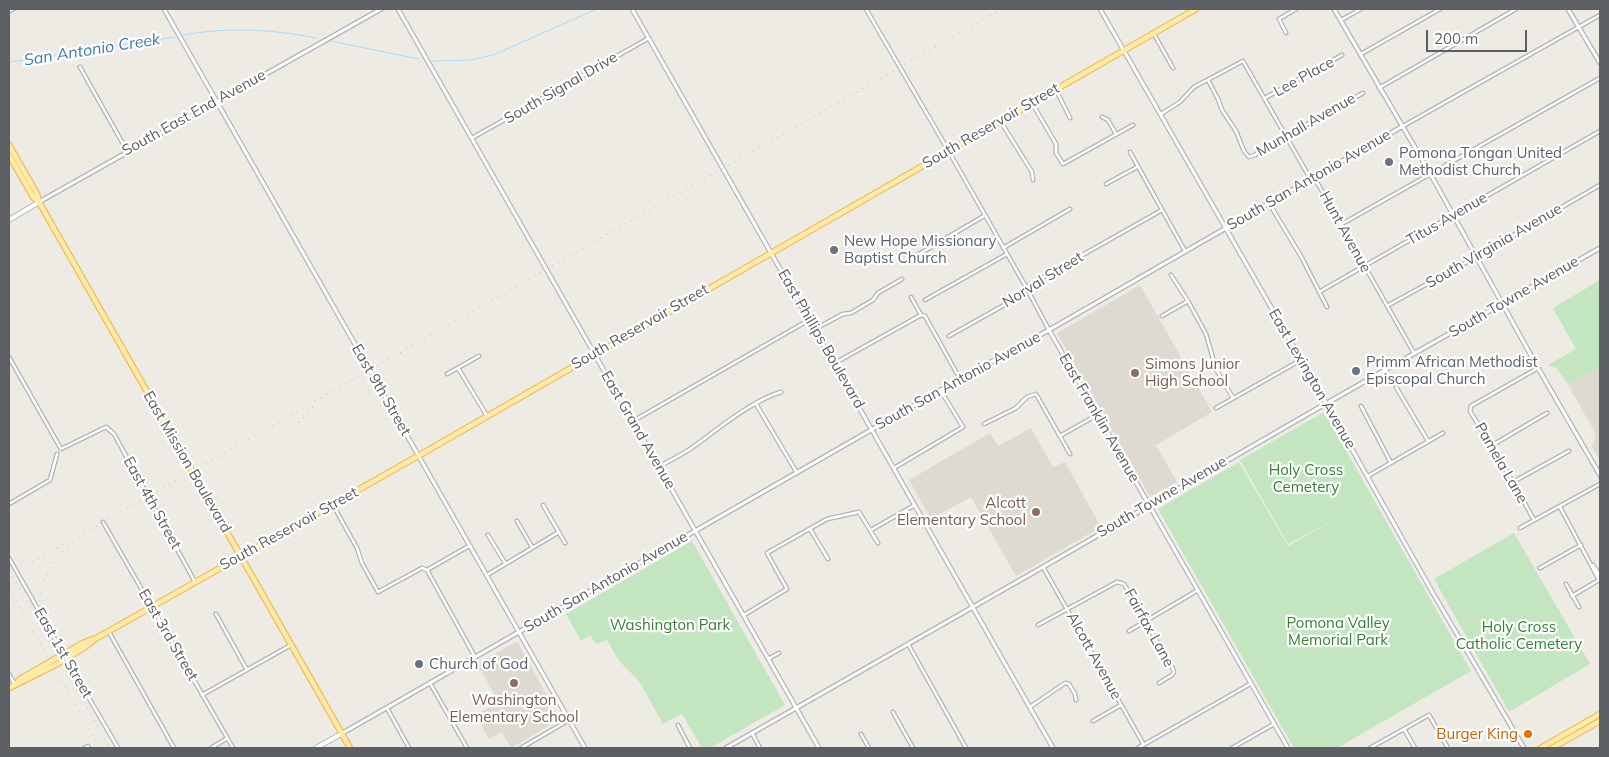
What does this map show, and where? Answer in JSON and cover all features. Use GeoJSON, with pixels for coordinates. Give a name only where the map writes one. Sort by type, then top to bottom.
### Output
{"type":"FeatureCollection","features":[{"type":"Feature","properties":{"kind":"main road","name":"South Reservoir Street"},"geometry":{"type":"LineString","coordinates":[[15,685],[85,647],[95,639],[418,456],[1196,9]]}},
{"type":"Feature","properties":{"kind":"main road","name":"East Mission Boulevard"},"geometry":{"type":"LineString","coordinates":[[9,145],[37,194],[39,202],[350,748]]}},
{"type":"Feature","properties":{"kind":"main road","name":"East Mission Boulevard"},"geometry":{"type":"LineString","coordinates":[[9,155],[33,197],[39,202]]}},
{"type":"Feature","properties":{"kind":"main road","name":"South East End Avenue"},"geometry":{"type":"LineString","coordinates":[[9,220],[39,202]]}},
{"type":"Feature","properties":{"kind":"main road"},"geometry":{"type":"LineString","coordinates":[[9,688],[20,679],[65,652],[95,639]]}},
{"type":"Feature","properties":{"kind":"main road"},"geometry":{"type":"LineString","coordinates":[[1541,748],[1600,714]]}},
{"type":"Feature","properties":{"kind":"main road"},"geometry":{"type":"LineString","coordinates":[[1552,748],[1600,721]]}},
{"type":"Feature","properties":{"kind":"main road","name":"South San Antonio Avenue"},"geometry":{"type":"LineString","coordinates":[[316,748],[341,734]]}},
{"type":"Feature","properties":{"kind":"street"},"geometry":{"type":"LineString","coordinates":[[9,11],[13,9]]}},
{"type":"Feature","properties":{"kind":"street","name":"East 9th Street"},"geometry":{"type":"LineString","coordinates":[[164,9],[585,748]]}},
{"type":"Feature","properties":{"kind":"street","name":"South East End Avenue"},"geometry":{"type":"LineString","coordinates":[[39,202],[380,9]]}},
{"type":"Feature","properties":{"kind":"street","name":"East Grand Avenue"},"geometry":{"type":"LineString","coordinates":[[398,9],[819,748]]}},
{"type":"Feature","properties":{"kind":"street","name":"East Phillips Boulevard"},"geometry":{"type":"LineString","coordinates":[[632,9],[1053,748]]}},
{"type":"Feature","properties":{"kind":"street","name":"East Franklin Avenue"},"geometry":{"type":"LineString","coordinates":[[866,9],[1288,748]]}},
{"type":"Feature","properties":{"kind":"street","name":"East Lexington Avenue"},"geometry":{"type":"LineString","coordinates":[[1100,9],[1368,476],[1434,595],[1524,748]]}},
{"type":"Feature","properties":{"kind":"street"},"geometry":{"type":"LineString","coordinates":[[1286,33],[1278,19],[1296,9]]}},
{"type":"Feature","properties":{"kind":"street"},"geometry":{"type":"LineString","coordinates":[[1334,9],[1431,175],[1538,368],[1600,475]]}},
{"type":"Feature","properties":{"kind":"street"},"geometry":{"type":"LineString","coordinates":[[1341,20],[1361,9]]}},
{"type":"Feature","properties":{"kind":"street"},"geometry":{"type":"LineString","coordinates":[[1360,54],[1440,9]]}},
{"type":"Feature","properties":{"kind":"street"},"geometry":{"type":"LineString","coordinates":[[1379,88],[1516,9]]}},
{"type":"Feature","properties":{"kind":"street"},"geometry":{"type":"LineString","coordinates":[[1568,9],[1600,63]]}},
{"type":"Feature","properties":{"kind":"street","name":"South San Antonio Avenue"},"geometry":{"type":"LineString","coordinates":[[341,734],[1225,227],[1600,15]]}},
{"type":"Feature","properties":{"kind":"street"},"geometry":{"type":"LineString","coordinates":[[1153,32],[1173,68]]}},
{"type":"Feature","properties":{"kind":"street","name":"South Signal Drive"},"geometry":{"type":"LineString","coordinates":[[472,138],[649,38]]}},
{"type":"Feature","properties":{"kind":"street","name":"Lee Place"},"geometry":{"type":"LineString","coordinates":[[1265,98],[1342,55]]}},
{"type":"Feature","properties":{"kind":"street","name":"Hunt Avenue"},"geometry":{"type":"LineString","coordinates":[[1208,80],[1242,61],[1307,173],[1318,184],[1414,353]]}},
{"type":"Feature","properties":{"kind":"street"},"geometry":{"type":"LineString","coordinates":[[80,68],[127,151]]}},
{"type":"Feature","properties":{"kind":"street"},"geometry":{"type":"LineString","coordinates":[[1340,225],[1600,78]]}},
{"type":"Feature","properties":{"kind":"street"},"geometry":{"type":"LineString","coordinates":[[1161,114],[1180,102],[1194,87],[1208,80]]}},
{"type":"Feature","properties":{"kind":"street","name":"Munhall Avenue"},"geometry":{"type":"LineString","coordinates":[[1208,80],[1222,110],[1236,131],[1244,151],[1249,156],[1255,155],[1286,135],[1363,93]]}},
{"type":"Feature","properties":{"kind":"street"},"geometry":{"type":"LineString","coordinates":[[1055,89],[1070,118]]}},
{"type":"Feature","properties":{"kind":"street"},"geometry":{"type":"LineString","coordinates":[[1032,102],[1056,144],[1056,153],[1063,164],[1133,125]]}},
{"type":"Feature","properties":{"kind":"street"},"geometry":{"type":"LineString","coordinates":[[1102,117],[1108,120],[1116,134]]}},
{"type":"Feature","properties":{"kind":"street"},"geometry":{"type":"LineString","coordinates":[[1000,120],[1032,172],[1033,180]]}},
{"type":"Feature","properties":{"kind":"street","name":"Titus Avenue"},"geometry":{"type":"LineString","coordinates":[[1319,292],[1600,131]]}},
{"type":"Feature","properties":{"kind":"street"},"geometry":{"type":"LineString","coordinates":[[1130,152],[1185,251]]}},
{"type":"Feature","properties":{"kind":"street"},"geometry":{"type":"LineString","coordinates":[[1106,184],[1138,166]]}},
{"type":"Feature","properties":{"kind":"street","name":"South Virginia Avenue"},"geometry":{"type":"LineString","coordinates":[[1387,306],[1476,257],[1600,184]]}},
{"type":"Feature","properties":{"kind":"street"},"geometry":{"type":"LineString","coordinates":[[1269,203],[1302,258],[1327,307]]}},
{"type":"Feature","properties":{"kind":"street"},"geometry":{"type":"LineString","coordinates":[[1003,248],[1070,209]]}},
{"type":"Feature","properties":{"kind":"street","name":"Norval Street"},"geometry":{"type":"LineString","coordinates":[[949,336],[1022,295],[1026,287],[1162,210]]}},
{"type":"Feature","properties":{"kind":"street"},"geometry":{"type":"LineString","coordinates":[[914,257],[984,216]]}},
{"type":"Feature","properties":{"kind":"street","name":"South Towne Avenue"},"geometry":{"type":"LineString","coordinates":[[726,748],[1043,567],[1149,504],[1600,248]]}},
{"type":"Feature","properties":{"kind":"street"},"geometry":{"type":"LineString","coordinates":[[925,300],[1007,254]]}},
{"type":"Feature","properties":{"kind":"street"},"geometry":{"type":"LineString","coordinates":[[1172,275],[1206,334],[1216,370],[1233,398]]}},
{"type":"Feature","properties":{"kind":"street"},"geometry":{"type":"LineString","coordinates":[[815,329],[843,314],[851,314],[873,300],[878,293],[902,279]]}},
{"type":"Feature","properties":{"kind":"street"},"geometry":{"type":"LineString","coordinates":[[911,297],[921,315],[926,316],[960,379]]}},
{"type":"Feature","properties":{"kind":"street"},"geometry":{"type":"LineString","coordinates":[[1162,316],[1188,300]]}},
{"type":"Feature","properties":{"kind":"street"},"geometry":{"type":"LineString","coordinates":[[835,364],[921,315]]}},
{"type":"Feature","properties":{"kind":"street"},"geometry":{"type":"LineString","coordinates":[[633,421],[809,320]]}},
{"type":"Feature","properties":{"kind":"street"},"geometry":{"type":"LineString","coordinates":[[447,374],[479,356]]}},
{"type":"Feature","properties":{"kind":"street","name":"East 4th Street"},"geometry":{"type":"LineString","coordinates":[[9,357],[60,449],[106,427],[114,434],[195,582]]}},
{"type":"Feature","properties":{"kind":"street"},"geometry":{"type":"LineString","coordinates":[[1216,408],[1301,360]]}},
{"type":"Feature","properties":{"kind":"street"},"geometry":{"type":"LineString","coordinates":[[458,368],[487,416]]}},
{"type":"Feature","properties":{"kind":"street","name":"Pamela Lane"},"geometry":{"type":"LineString","coordinates":[[1534,520],[1470,410],[1471,406],[1538,368]]}},
{"type":"Feature","properties":{"kind":"street"},"geometry":{"type":"LineString","coordinates":[[1396,387],[1428,441]]}},
{"type":"Feature","properties":{"kind":"street"},"geometry":{"type":"LineString","coordinates":[[894,468],[963,427],[942,391]]}},
{"type":"Feature","properties":{"kind":"street"},"geometry":{"type":"LineString","coordinates":[[659,467],[691,449],[727,422],[756,404],[781,392]]}},
{"type":"Feature","properties":{"kind":"street"},"geometry":{"type":"LineString","coordinates":[[984,424],[1016,408],[1027,397],[1036,394],[1070,454]]}},
{"type":"Feature","properties":{"kind":"street"},"geometry":{"type":"LineString","coordinates":[[756,404],[797,473]]}},
{"type":"Feature","properties":{"kind":"street"},"geometry":{"type":"LineString","coordinates":[[1361,406],[1391,463]]}},
{"type":"Feature","properties":{"kind":"street"},"geometry":{"type":"LineString","coordinates":[[1491,446],[1547,413]]}},
{"type":"Feature","properties":{"kind":"street"},"geometry":{"type":"LineString","coordinates":[[1060,436],[1097,415]]}},
{"type":"Feature","properties":{"kind":"street"},"geometry":{"type":"LineString","coordinates":[[1368,476],[1443,433]]}},
{"type":"Feature","properties":{"kind":"street"},"geometry":{"type":"LineString","coordinates":[[1513,482],[1568,451]]}},
{"type":"Feature","properties":{"kind":"street"},"geometry":{"type":"LineString","coordinates":[[9,504],[50,480],[57,454]]}},
{"type":"Feature","properties":{"kind":"street"},"geometry":{"type":"LineString","coordinates":[[1520,528],[1600,484]]}},
{"type":"Feature","properties":{"kind":"street"},"geometry":{"type":"LineString","coordinates":[[332,505],[357,548],[362,563],[378,592],[422,568],[427,570],[475,657]]}},
{"type":"Feature","properties":{"kind":"street"},"geometry":{"type":"LineString","coordinates":[[544,505],[565,543]]}},
{"type":"Feature","properties":{"kind":"street"},"geometry":{"type":"LineString","coordinates":[[871,530],[915,505]]}},
{"type":"Feature","properties":{"kind":"street"},"geometry":{"type":"LineString","coordinates":[[1560,507],[1600,576]]}},
{"type":"Feature","properties":{"kind":"street"},"geometry":{"type":"LineString","coordinates":[[744,615],[787,589],[767,553],[810,528],[827,519],[848,516],[859,512],[878,543]]}},
{"type":"Feature","properties":{"kind":"street"},"geometry":{"type":"LineString","coordinates":[[517,521],[532,547]]}},
{"type":"Feature","properties":{"kind":"street","name":"East 3rd Street"},"geometry":{"type":"LineString","coordinates":[[103,522],[233,748]]}},
{"type":"Feature","properties":{"kind":"street"},"geometry":{"type":"LineString","coordinates":[[810,528],[828,559]]}},
{"type":"Feature","properties":{"kind":"street"},"geometry":{"type":"LineString","coordinates":[[486,575],[559,532]]}},
{"type":"Feature","properties":{"kind":"street"},"geometry":{"type":"LineString","coordinates":[[488,535],[505,563]]}},
{"type":"Feature","properties":{"kind":"street"},"geometry":{"type":"LineString","coordinates":[[1540,568],[1581,545]]}},
{"type":"Feature","properties":{"kind":"street"},"geometry":{"type":"LineString","coordinates":[[427,570],[469,546]]}},
{"type":"Feature","properties":{"kind":"street","name":"East 1st Street"},"geometry":{"type":"LineString","coordinates":[[9,558],[118,748]]}},
{"type":"Feature","properties":{"kind":"street"},"geometry":{"type":"LineString","coordinates":[[1572,596],[1600,580],[1593,565]]}},
{"type":"Feature","properties":{"kind":"street","name":"Alcott Avenue"},"geometry":{"type":"LineString","coordinates":[[1043,567],[1144,745]]}},
{"type":"Feature","properties":{"kind":"street","name":"Fairfax Lane"},"geometry":{"type":"LineString","coordinates":[[1067,609],[1117,582],[1124,584],[1173,669],[1172,675],[1159,683]]}},
{"type":"Feature","properties":{"kind":"street"},"geometry":{"type":"LineString","coordinates":[[1566,584],[1579,607]]}},
{"type":"Feature","properties":{"kind":"street"},"geometry":{"type":"LineString","coordinates":[[1129,631],[1198,590]]}},
{"type":"Feature","properties":{"kind":"street"},"geometry":{"type":"LineString","coordinates":[[1038,625],[1067,609]]}},
{"type":"Feature","properties":{"kind":"street"},"geometry":{"type":"LineString","coordinates":[[216,614],[247,670]]}},
{"type":"Feature","properties":{"kind":"street"},"geometry":{"type":"LineString","coordinates":[[109,631],[174,748]]}},
{"type":"Feature","properties":{"kind":"street"},"geometry":{"type":"LineString","coordinates":[[908,644],[966,748]]}},
{"type":"Feature","properties":{"kind":"street"},"geometry":{"type":"LineString","coordinates":[[202,695],[291,645]]}},
{"type":"Feature","properties":{"kind":"street"},"geometry":{"type":"LineString","coordinates":[[768,659],[779,653]]}},
{"type":"Feature","properties":{"kind":"street"},"geometry":{"type":"LineString","coordinates":[[9,674],[15,685]]}},
{"type":"Feature","properties":{"kind":"street"},"geometry":{"type":"LineString","coordinates":[[430,683],[467,748]]}},
{"type":"Feature","properties":{"kind":"street"},"geometry":{"type":"LineString","coordinates":[[1030,707],[1065,683],[1068,684],[1075,694],[1076,700]]}},
{"type":"Feature","properties":{"kind":"street"},"geometry":{"type":"LineString","coordinates":[[1138,748],[1250,684]]}},
{"type":"Feature","properties":{"kind":"street"},"geometry":{"type":"LineString","coordinates":[[1093,721],[1121,705]]}},
{"type":"Feature","properties":{"kind":"street"},"geometry":{"type":"LineString","coordinates":[[387,708],[409,748]]}},
{"type":"Feature","properties":{"kind":"street"},"geometry":{"type":"LineString","coordinates":[[893,712],[913,748]]}},
{"type":"Feature","properties":{"kind":"street"},"geometry":{"type":"LineString","coordinates":[[1370,748],[1429,715],[1448,748]]}},
{"type":"Feature","properties":{"kind":"street"},"geometry":{"type":"LineString","coordinates":[[523,748],[568,720]]}},
{"type":"Feature","properties":{"kind":"street"},"geometry":{"type":"LineString","coordinates":[[1232,748],[1274,723]]}},
{"type":"Feature","properties":{"kind":"street"},"geometry":{"type":"LineString","coordinates":[[678,725],[690,748]]}},
{"type":"Feature","properties":{"kind":"street"},"geometry":{"type":"LineString","coordinates":[[1404,729],[1415,748]]}},
{"type":"Feature","properties":{"kind":"street"},"geometry":{"type":"LineString","coordinates":[[752,734],[760,748]]}},
{"type":"Feature","properties":{"kind":"street"},"geometry":{"type":"LineString","coordinates":[[861,734],[869,748]]}},
{"type":"Feature","properties":{"kind":"street"},"geometry":{"type":"LineString","coordinates":[[210,748],[227,738]]}},
{"type":"Feature","properties":{"kind":"street"},"geometry":{"type":"LineString","coordinates":[[1379,742],[1383,748]]}},
{"type":"Feature","properties":{"kind":"shaded area","name":"Simons Junior High School"},"geometry":{"type":"Polygon","coordinates":[[[1140,285],[1212,412],[1156,445],[1177,482],[1151,496],[1057,333],[1140,285]]]}},
{"type":"Feature","properties":{"kind":"shaded area"},"geometry":{"type":"Polygon","coordinates":[[[1600,367],[1600,461],[1592,447],[1596,434],[1568,385],[1600,367]]]}},
{"type":"Feature","properties":{"kind":"shaded area","name":"Alcott Elementary School"},"geometry":{"type":"Polygon","coordinates":[[[1031,428],[1053,467],[1065,462],[1101,527],[1016,576],[971,497],[931,519],[909,480],[990,433],[998,446],[1031,428]]]}},
{"type":"Feature","properties":{"kind":"shaded area","name":"Washington Elementary School"},"geometry":{"type":"Polygon","coordinates":[[[516,642],[560,719],[511,748],[502,732],[489,739],[475,715],[499,702],[477,664],[516,642]]]}},
{"type":"Feature","properties":{"kind":"green space"},"geometry":{"type":"Polygon","coordinates":[[[1600,280],[1600,367],[1568,385],[1557,368],[1548,365],[1576,349],[1553,308],[1600,280]]]}},
{"type":"Feature","properties":{"kind":"green space","name":"Pomona Valley Memorial Park"},"geometry":{"type":"Polygon","coordinates":[[[1324,412],[1471,671],[1337,748],[1294,748],[1158,509],[1239,462],[1288,546],[1337,518],[1288,544],[1240,460],[1324,412]]]}},
{"type":"Feature","properties":{"kind":"green space","name":"Holy Cross Catholic Cemetery"},"geometry":{"type":"Polygon","coordinates":[[[1514,533],[1590,664],[1509,712],[1434,579],[1514,533]]]}},
{"type":"Feature","properties":{"kind":"green space","name":"Washington Park"},"geometry":{"type":"Polygon","coordinates":[[[692,541],[785,705],[710,748],[702,748],[682,714],[663,724],[639,681],[619,661],[607,640],[596,644],[590,635],[581,641],[566,614],[692,541]]]}},
{"type":"Feature","properties":{"kind":"waterway","name":"San Antonio Creek"},"geometry":{"type":"LineString","coordinates":[[433,61],[471,60],[493,55],[597,9]]}},
{"type":"Feature","properties":{"kind":"waterway","name":"San Antonio Creek"},"geometry":{"type":"LineString","coordinates":[[183,35],[200,32],[250,30],[316,38]]}},
{"type":"Feature","properties":{"kind":"waterway","name":"San Antonio Creek"},"geometry":{"type":"LineString","coordinates":[[9,62],[175,37]]}},
{"type":"Feature","properties":{"kind":"waterway","name":"San Antonio Creek"},"geometry":{"type":"LineString","coordinates":[[330,41],[419,59]]}},
{"type":"Feature","properties":{"kind":"railway"},"geometry":{"type":"LineString","coordinates":[[53,648],[43,626],[39,606],[44,581],[57,559],[86,532],[1002,9]]}},
{"type":"Feature","properties":{"kind":"railway"},"geometry":{"type":"LineString","coordinates":[[298,423],[315,405]]}},
{"type":"Feature","properties":{"kind":"railway"},"geometry":{"type":"LineString","coordinates":[[26,566],[67,542]]}},
{"type":"Feature","properties":{"kind":"railway"},"geometry":{"type":"LineString","coordinates":[[9,570],[40,624]]}},
{"type":"Feature","properties":{"kind":"railway"},"geometry":{"type":"LineString","coordinates":[[9,589],[100,748]]}},
{"type":"Feature","properties":{"kind":"railway"},"geometry":{"type":"LineString","coordinates":[[49,641],[110,748]]}},
{"type":"Feature","properties":{"kind":"place","name":"Pomona Tongan United Methodist Church"},"geometry":{"type":"Point","coordinates":[1389,162]}},
{"type":"Feature","properties":{"kind":"place","name":"New Hope Missionary Baptist Church"},"geometry":{"type":"Point","coordinates":[834,250]}},
{"type":"Feature","properties":{"kind":"place","name":"Primm African Methodist Episcopal Church"},"geometry":{"type":"Point","coordinates":[1356,371]}},
{"type":"Feature","properties":{"kind":"place","name":"Simons Junior High School"},"geometry":{"type":"Point","coordinates":[1135,373]}},
{"type":"Feature","properties":{"kind":"place","name":"Alcott Elementary School"},"geometry":{"type":"Point","coordinates":[1036,512]}},
{"type":"Feature","properties":{"kind":"place","name":"Church of God"},"geometry":{"type":"Point","coordinates":[419,664]}},
{"type":"Feature","properties":{"kind":"place","name":"Washington Elementary School"},"geometry":{"type":"Point","coordinates":[514,683]}},
{"type":"Feature","properties":{"kind":"place","name":"Burger King"},"geometry":{"type":"Point","coordinates":[1528,734]}},
{"type":"Feature","properties":{"kind":"park label","name":"Holy Cross Cemetery"},"geometry":{"type":"Point","coordinates":[1306,478]}}]}
